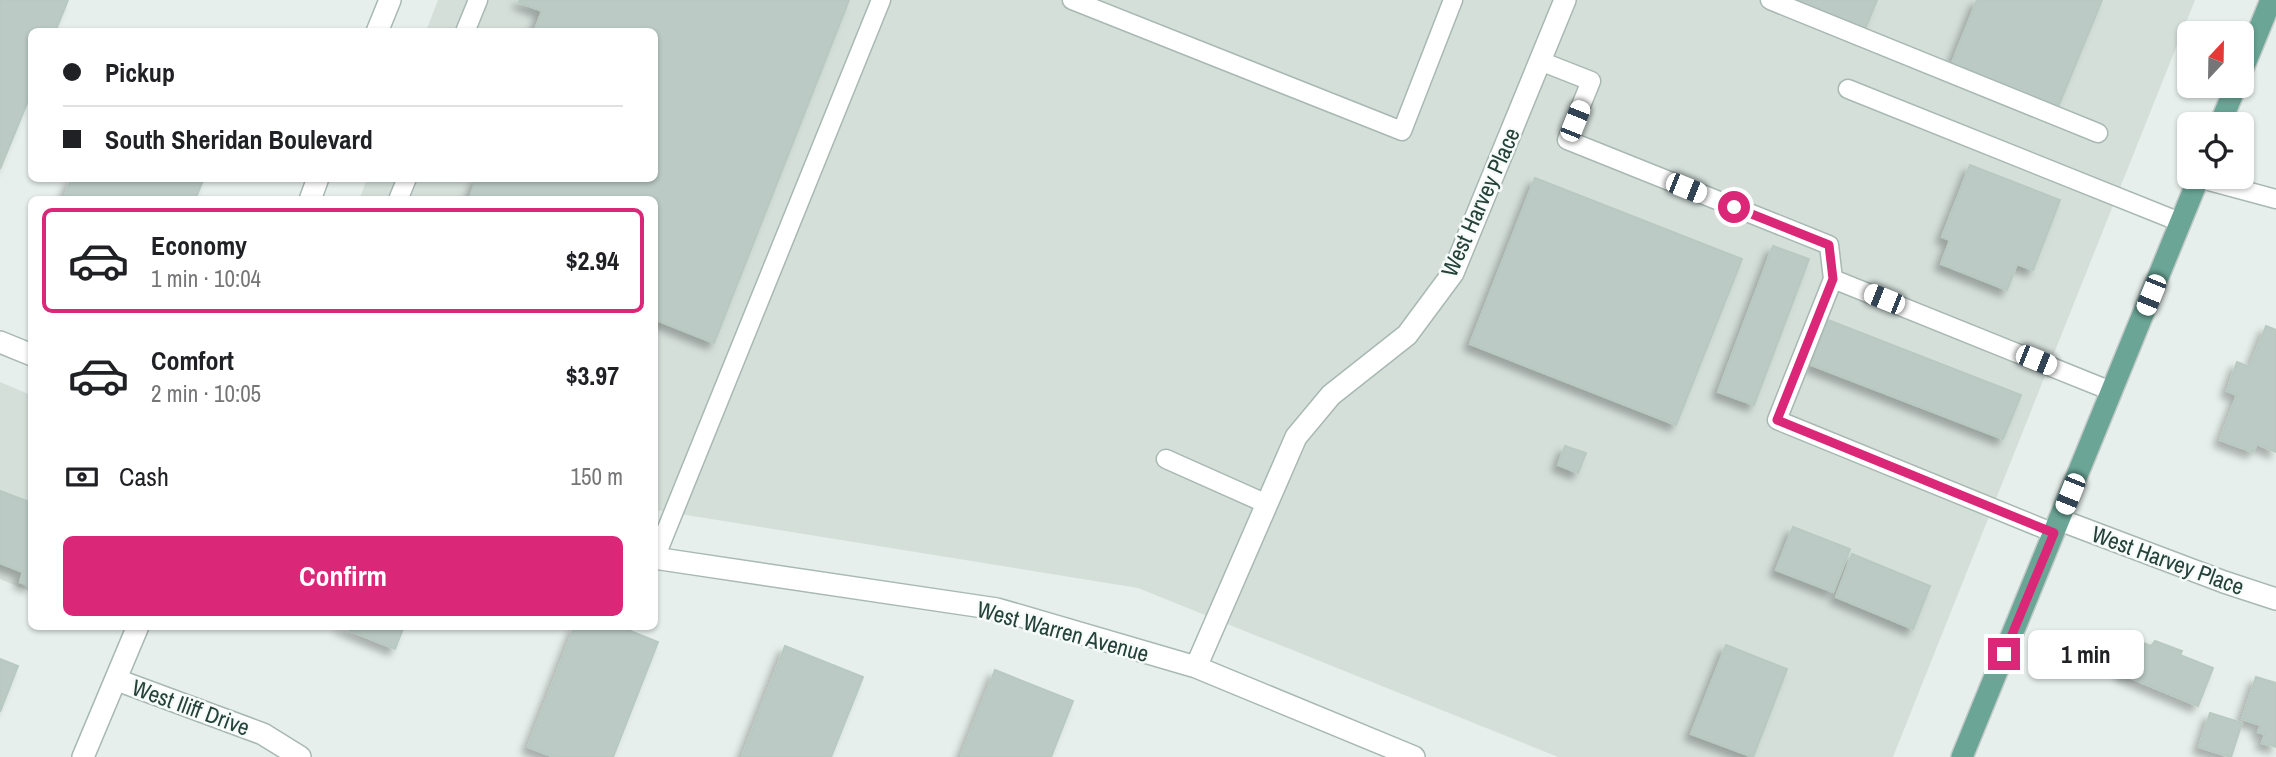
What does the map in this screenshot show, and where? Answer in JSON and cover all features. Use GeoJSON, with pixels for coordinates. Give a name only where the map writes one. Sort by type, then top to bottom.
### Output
{"type":"FeatureCollection","features":[{"type":"Feature","properties":{"kind":"main road"},"geometry":{"type":"LineString","coordinates":[[2254,42],[2271,0]]}},
{"type":"Feature","properties":{"kind":"main road"},"geometry":{"type":"LineString","coordinates":[[1962,757],[2193,189]]}},
{"type":"Feature","properties":{"kind":"street"},"geometry":{"type":"LineString","coordinates":[[379,28],[390,0]]}},
{"type":"Feature","properties":{"kind":"street","name":"West Harvey Place"},"geometry":{"type":"LineString","coordinates":[[1196,667],[1296,437],[1331,396],[1407,335],[1453,273],[1565,0]]}},
{"type":"Feature","properties":{"kind":"street"},"geometry":{"type":"LineString","coordinates":[[0,342],[28,353]]}},
{"type":"Feature","properties":{"kind":"street","name":"West Harvey Place"},"geometry":{"type":"LineString","coordinates":[[2057,526],[2276,599]]}},
{"type":"Feature","properties":{"kind":"street","name":"West Warren Avenue"},"geometry":{"type":"LineString","coordinates":[[658,558],[997,609],[1196,667],[1409,756]]}},
{"type":"Feature","properties":{"kind":"street"},"geometry":{"type":"LineString","coordinates":[[83,757],[136,630]]}},
{"type":"Feature","properties":{"kind":"street","name":"West Iliff Drive"},"geometry":{"type":"LineString","coordinates":[[117,680],[263,734],[300,757]]}},
{"type":"Feature","properties":{"kind":"lane"},"geometry":{"type":"LineString","coordinates":[[468,28],[478,0]]}},
{"type":"Feature","properties":{"kind":"lane"},"geometry":{"type":"LineString","coordinates":[[658,551],[881,0]]}},
{"type":"Feature","properties":{"kind":"lane"},"geometry":{"type":"LineString","coordinates":[[1072,0],[1402,131],[1453,0]]}},
{"type":"Feature","properties":{"kind":"lane"},"geometry":{"type":"LineString","coordinates":[[1770,0],[2098,133]]}},
{"type":"Feature","properties":{"kind":"lane"},"geometry":{"type":"LineString","coordinates":[[1540,61],[1591,81],[1567,141],[1829,245],[1833,279],[1777,420],[2057,526]]}},
{"type":"Feature","properties":{"kind":"lane"},"geometry":{"type":"LineString","coordinates":[[1848,89],[2180,222]]}},
{"type":"Feature","properties":{"kind":"lane"},"geometry":{"type":"LineString","coordinates":[[2241,189],[2276,199]]}},
{"type":"Feature","properties":{"kind":"lane"},"geometry":{"type":"LineString","coordinates":[[1833,279],[2112,391]]}},
{"type":"Feature","properties":{"kind":"lane"},"geometry":{"type":"LineString","coordinates":[[1166,459],[1267,504]]}},
{"type":"Feature","properties":{"kind":"shaded area"},"geometry":{"type":"Polygon","coordinates":[[[438,0],[2195,0],[2187,21],[2177,21],[2177,45],[1893,757],[1558,757],[1138,588],[658,510],[658,196],[361,196],[366,182],[658,182],[658,28],[427,28],[438,0]]]}},
{"type":"Feature","properties":{"kind":"shaded area"},"geometry":{"type":"Polygon","coordinates":[[[0,382],[28,394],[28,591],[0,579],[0,382]]]}},
{"type":"Feature","properties":{"kind":"building"},"geometry":{"type":"Polygon","coordinates":[[[0,0],[68,0],[57,28],[28,28],[28,101],[0,169],[0,0]]]}},
{"type":"Feature","properties":{"kind":"building"},"geometry":{"type":"Polygon","coordinates":[[[849,0],[714,343],[658,321],[658,196],[470,196],[476,182],[658,182],[658,28],[536,28],[542,11],[519,2],[849,0]]]}},
{"type":"Feature","properties":{"kind":"building"},"geometry":{"type":"Polygon","coordinates":[[[1795,0],[1877,0],[1865,29],[1795,0]]]}},
{"type":"Feature","properties":{"kind":"building"},"geometry":{"type":"Polygon","coordinates":[[[1977,0],[2102,0],[2058,107],[1952,63],[1977,0]]]}},
{"type":"Feature","properties":{"kind":"building"},"geometry":{"type":"Polygon","coordinates":[[[1970,165],[2060,200],[2033,270],[2017,264],[2007,290],[1941,264],[1950,240],[1942,237],[1970,165]]]}},
{"type":"Feature","properties":{"kind":"building"},"geometry":{"type":"Polygon","coordinates":[[[1535,178],[1742,259],[1676,425],[1470,344],[1535,178]]]}},
{"type":"Feature","properties":{"kind":"building"},"geometry":{"type":"Polygon","coordinates":[[[70,182],[202,182],[197,196],[65,196],[70,182]]]}},
{"type":"Feature","properties":{"kind":"building"},"geometry":{"type":"Polygon","coordinates":[[[1773,246],[1809,259],[1754,405],[1718,392],[1773,246]]]}},
{"type":"Feature","properties":{"kind":"building"},"geometry":{"type":"Polygon","coordinates":[[[1828,320],[2021,395],[2003,439],[1811,365],[1828,320]]]}},
{"type":"Feature","properties":{"kind":"building"},"geometry":{"type":"Polygon","coordinates":[[[2266,326],[2276,330],[2276,452],[2257,444],[2253,452],[2220,440],[2237,395],[2227,391],[2237,362],[2250,367],[2266,326]]]}},
{"type":"Feature","properties":{"kind":"building"},"geometry":{"type":"Polygon","coordinates":[[[1565,446],[1586,453],[1578,473],[1558,465],[1565,446]]]}},
{"type":"Feature","properties":{"kind":"building"},"geometry":{"type":"Polygon","coordinates":[[[0,491],[28,502],[28,585],[20,582],[23,572],[0,563],[0,491]]]}},
{"type":"Feature","properties":{"kind":"building"},"geometry":{"type":"Polygon","coordinates":[[[1793,527],[1850,549],[1833,592],[1776,570],[1793,527]]]}},
{"type":"Feature","properties":{"kind":"building"},"geometry":{"type":"Polygon","coordinates":[[[1852,554],[1930,586],[1913,629],[1836,597],[1852,554]]]}},
{"type":"Feature","properties":{"kind":"building"},"geometry":{"type":"Polygon","coordinates":[[[349,630],[402,630],[395,649],[349,630]]]}},
{"type":"Feature","properties":{"kind":"building"},"geometry":{"type":"Polygon","coordinates":[[[573,630],[628,630],[658,642],[613,757],[554,757],[528,747],[573,630]]]}},
{"type":"Feature","properties":{"kind":"building"},"geometry":{"type":"Polygon","coordinates":[[[2135,640],[2151,646],[2155,641],[2182,651],[2180,655],[2213,668],[2198,706],[2121,674],[2135,640]]]}},
{"type":"Feature","properties":{"kind":"building"},"geometry":{"type":"Polygon","coordinates":[[[1726,645],[1787,669],[1753,757],[1691,734],[1726,645]]]}},
{"type":"Feature","properties":{"kind":"building"},"geometry":{"type":"Polygon","coordinates":[[[785,646],[863,677],[831,757],[742,757],[785,646]]]}},
{"type":"Feature","properties":{"kind":"building"},"geometry":{"type":"Polygon","coordinates":[[[0,659],[18,666],[0,712],[0,659]]]}},
{"type":"Feature","properties":{"kind":"building"},"geometry":{"type":"Polygon","coordinates":[[[995,670],[1073,701],[1051,757],[961,757],[995,670]]]}},
{"type":"Feature","properties":{"kind":"building"},"geometry":{"type":"Polygon","coordinates":[[[2256,677],[2276,683],[2276,747],[2262,743],[2265,734],[2258,732],[2261,725],[2242,719],[2256,677]]]}},
{"type":"Feature","properties":{"kind":"building"},"geometry":{"type":"Polygon","coordinates":[[[2210,713],[2242,723],[2231,757],[2199,747],[2210,713]]]}},
{"type":"Feature","properties":{"kind":"route"},"geometry":{"type":"LineString","coordinates":[[1734,207],[1829,245],[1833,279],[1777,420],[2054,533],[2004,654]]}}]}
